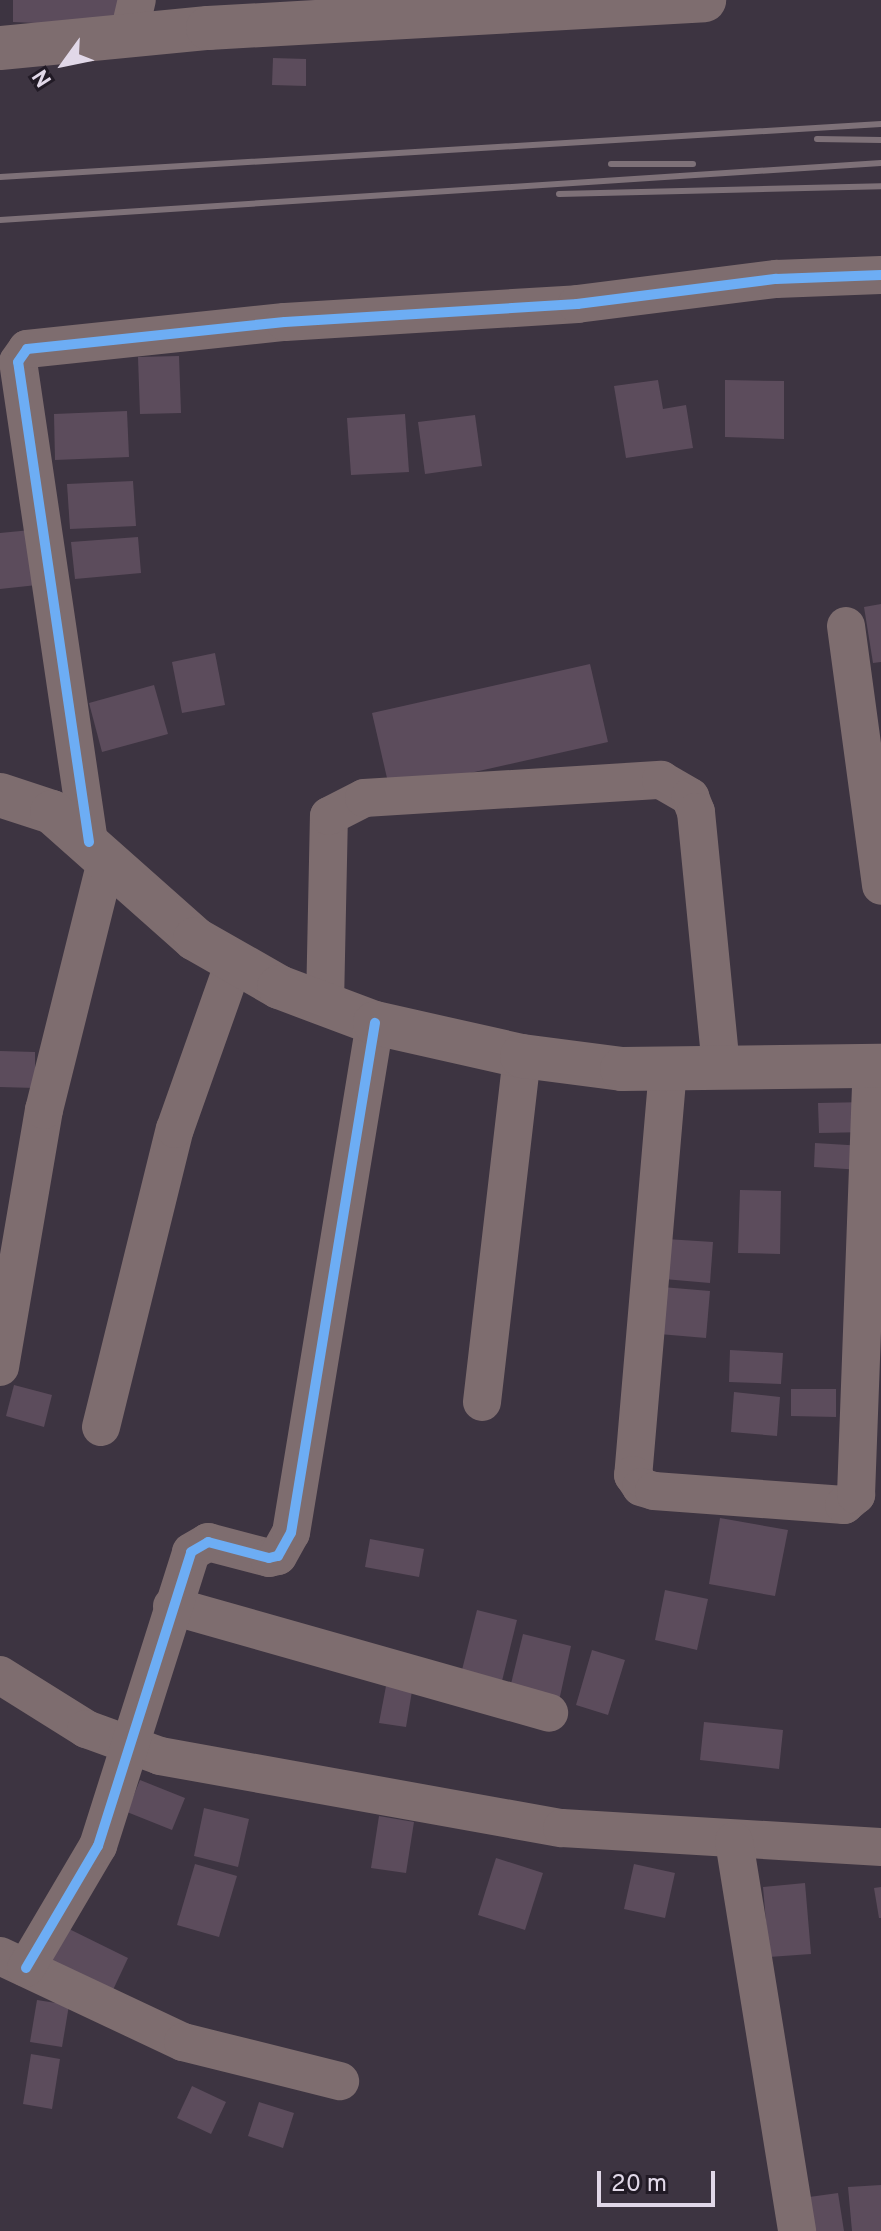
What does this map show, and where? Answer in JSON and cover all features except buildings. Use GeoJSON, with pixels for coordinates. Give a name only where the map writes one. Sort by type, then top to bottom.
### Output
{"type":"FeatureCollection","features":[{"type":"Feature","properties":{"kind":"street"},"geometry":{"type":"LineString","coordinates":[[0,48],[133,19],[208,28],[704,0]]}},
{"type":"Feature","properties":{"kind":"street"},"geometry":{"type":"LineString","coordinates":[[0,1367],[44,1110],[97,852],[18,362],[27,349],[285,322],[577,304],[776,279],[881,275]]}},
{"type":"Feature","properties":{"kind":"street"},"geometry":{"type":"LineString","coordinates":[[846,626],[881,886]]}},
{"type":"Feature","properties":{"kind":"street"},"geometry":{"type":"LineString","coordinates":[[325,1004],[329,816],[364,798],[661,780],[690,797],[696,812],[721,1068]]}},
{"type":"Feature","properties":{"kind":"street"},"geometry":{"type":"LineString","coordinates":[[0,795],[52,812],[195,939],[234,962],[325,1004],[375,1023],[522,1056],[668,1069],[876,1066],[856,1495],[844,1505],[654,1491],[641,1487],[633,1475],[668,1069]]}},
{"type":"Feature","properties":{"kind":"street"},"geometry":{"type":"LineString","coordinates":[[101,1427],[175,1129],[234,962]]}},
{"type":"Feature","properties":{"kind":"street"},"geometry":{"type":"LineString","coordinates":[[340,2081],[183,2042],[13,1962],[98,1846],[186,1561],[197,1546],[208,1542],[269,1558],[278,1556],[291,1533],[375,1023]]}},
{"type":"Feature","properties":{"kind":"street"},"geometry":{"type":"LineString","coordinates":[[482,1402],[522,1056]]}},
{"type":"Feature","properties":{"kind":"street"},"geometry":{"type":"LineString","coordinates":[[172,1606],[549,1713]]}},
{"type":"Feature","properties":{"kind":"street"},"geometry":{"type":"LineString","coordinates":[[0,1675],[129,1748],[562,1828],[734,1841],[881,1847]]}},
{"type":"Feature","properties":{"kind":"street"},"geometry":{"type":"LineString","coordinates":[[734,1841],[797,2231]]}},
{"type":"Feature","properties":{"kind":"railway"},"geometry":{"type":"LineString","coordinates":[[0,177],[881,124]]}},
{"type":"Feature","properties":{"kind":"railway"},"geometry":{"type":"LineString","coordinates":[[817,139],[881,140]]}},
{"type":"Feature","properties":{"kind":"railway"},"geometry":{"type":"LineString","coordinates":[[0,220],[881,163]]}},
{"type":"Feature","properties":{"kind":"railway"},"geometry":{"type":"LineString","coordinates":[[611,164],[693,164]]}},
{"type":"Feature","properties":{"kind":"railway"},"geometry":{"type":"LineString","coordinates":[[559,194],[881,186]]}},
{"type":"Feature","properties":{"kind":"cycle path"},"geometry":{"type":"LineString","coordinates":[[89,842],[18,362],[27,349],[285,322],[577,304],[776,279],[881,275]]}},
{"type":"Feature","properties":{"kind":"cycle path"},"geometry":{"type":"LineString","coordinates":[[26,1968],[98,1846],[191,1552],[208,1542],[269,1558],[278,1556],[291,1533],[375,1023]]}}]}
